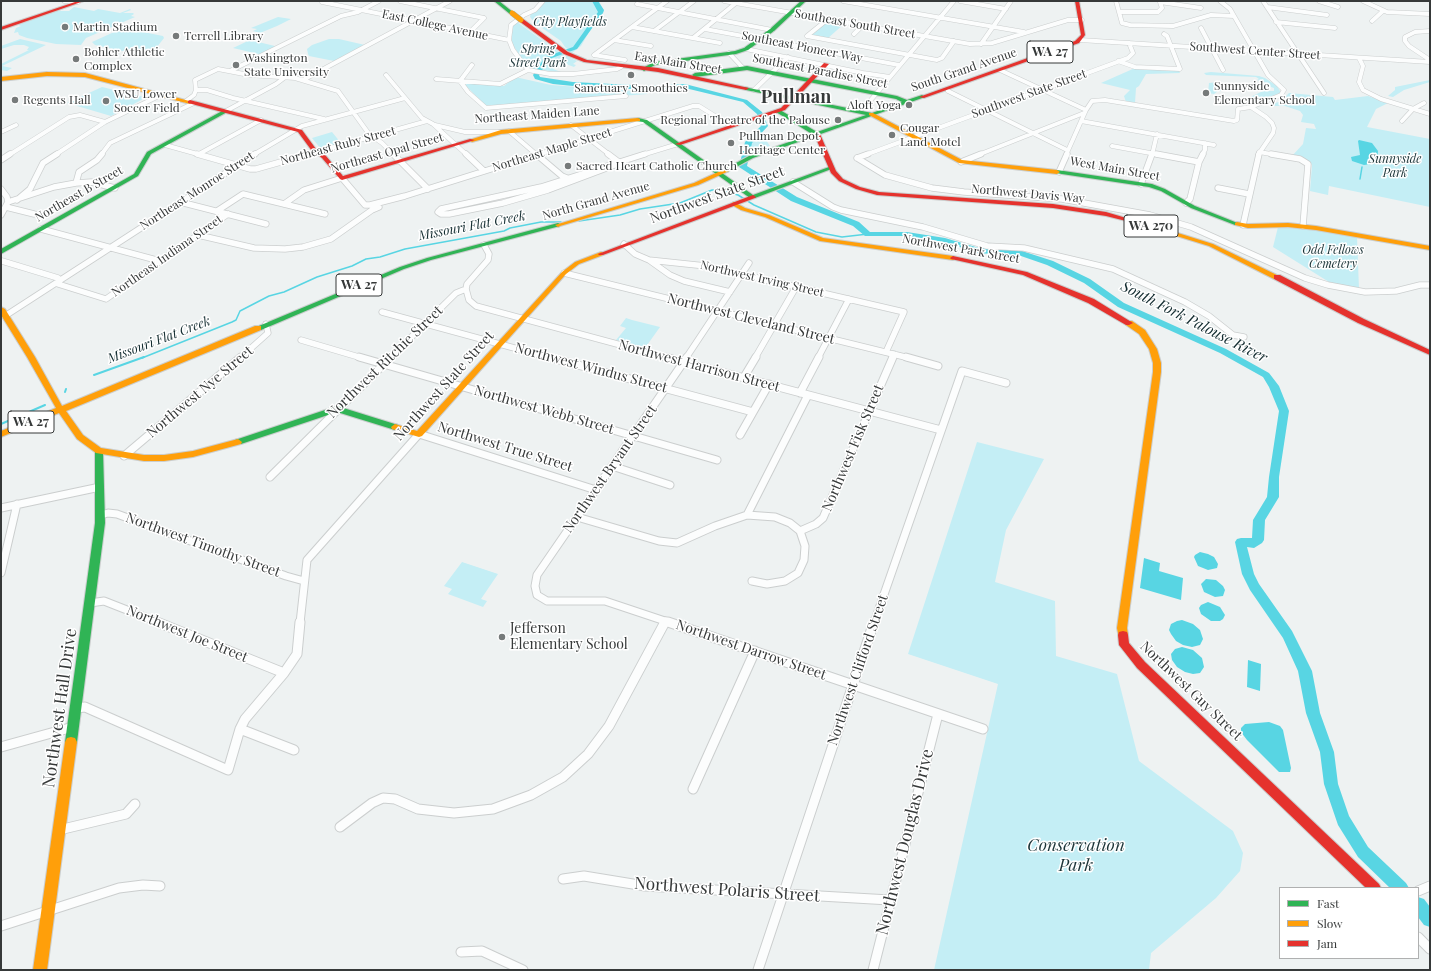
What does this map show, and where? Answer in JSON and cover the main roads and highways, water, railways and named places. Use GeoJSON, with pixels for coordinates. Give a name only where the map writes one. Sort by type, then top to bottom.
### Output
{"type":"FeatureCollection","features":[{"type":"Feature","properties":{"kind":"water"},"geometry":{"type":"Polygon","coordinates":[[[1359,140],[1372,143],[1378,151],[1377,163],[1364,165],[1352,161],[1351,157],[1360,155],[1359,140]]]}},
{"type":"Feature","properties":{"kind":"water"},"geometry":{"type":"Polygon","coordinates":[[[1200,552],[1214,557],[1218,564],[1217,568],[1208,570],[1198,566],[1194,557],[1200,552]]]}},
{"type":"Feature","properties":{"kind":"water"},"geometry":{"type":"Polygon","coordinates":[[[1144,558],[1160,563],[1159,571],[1183,578],[1181,600],[1140,588],[1144,558]]]}},
{"type":"Feature","properties":{"kind":"water"},"geometry":{"type":"Polygon","coordinates":[[[1206,579],[1216,580],[1223,586],[1225,590],[1223,596],[1215,597],[1204,592],[1201,584],[1206,579]]]}},
{"type":"Feature","properties":{"kind":"water"},"geometry":{"type":"Polygon","coordinates":[[[1208,602],[1220,607],[1225,615],[1223,619],[1220,621],[1211,621],[1201,614],[1199,608],[1201,605],[1208,602]]]}},
{"type":"Feature","properties":{"kind":"water"},"geometry":{"type":"Polygon","coordinates":[[[1182,620],[1193,624],[1200,630],[1203,639],[1200,645],[1192,647],[1183,645],[1176,641],[1169,630],[1171,624],[1182,620]]]}},
{"type":"Feature","properties":{"kind":"water"},"geometry":{"type":"Polygon","coordinates":[[[1182,647],[1193,650],[1202,658],[1204,667],[1200,673],[1193,674],[1185,672],[1177,667],[1172,660],[1171,654],[1175,649],[1182,647]]]}},
{"type":"Feature","properties":{"kind":"water"},"geometry":{"type":"Polygon","coordinates":[[[1248,660],[1261,664],[1260,691],[1247,687],[1248,660]]]}},
{"type":"Feature","properties":{"kind":"water"},"geometry":{"type":"Polygon","coordinates":[[[1269,722],[1280,726],[1283,730],[1291,768],[1290,772],[1279,772],[1241,732],[1241,728],[1245,724],[1269,722]]]}},
{"type":"Feature","properties":{"kind":"waterway","name":"South Fork Palouse River"},"geometry":{"type":"LineString","coordinates":[[595,1],[601,12],[575,48],[547,58],[536,75],[537,78],[553,82],[573,84],[651,88],[685,86],[745,101],[760,113],[765,126],[749,142],[743,167],[794,199],[856,224],[868,234],[907,234],[945,240],[978,250],[1022,254],[1050,263],[1087,281],[1121,305],[1223,351],[1266,375],[1274,386],[1284,411],[1274,477],[1273,497],[1259,520],[1258,540],[1254,543],[1241,542],[1248,574],[1254,587],[1288,635],[1305,671],[1313,713],[1327,752],[1331,784],[1343,820],[1363,852],[1400,887]]}},
{"type":"Feature","properties":{"kind":"waterway"},"geometry":{"type":"LineString","coordinates":[[1360,179],[1362,167]]}},
{"type":"Feature","properties":{"kind":"waterway","name":"Missouri Flat Creek"},"geometry":{"type":"LineString","coordinates":[[579,221],[620,215],[640,209],[680,203],[712,190],[720,190],[738,195],[754,205],[816,232],[842,237],[868,234]]}},
{"type":"Feature","properties":{"kind":"waterway","name":"Missouri Flat Creek"},"geometry":{"type":"LineString","coordinates":[[142,358],[232,322],[236,320],[240,311],[269,296],[284,292],[317,277],[352,266],[366,259],[380,257],[405,249],[504,231],[510,228],[541,222],[561,222]]}},
{"type":"Feature","properties":{"kind":"waterway","name":"Missouri Flat Creek"},"geometry":{"type":"LineString","coordinates":[[94,375],[144,357]]}},
{"type":"Feature","properties":{"kind":"waterway","name":"Missouri Flat Creek"},"geometry":{"type":"LineString","coordinates":[[1,424],[45,405]]}},
{"type":"Feature","properties":{"kind":"waterway","name":"South Fork Palouse River"},"geometry":{"type":"LineString","coordinates":[[1419,906],[1430,919]]}},
{"type":"Feature","properties":{"kind":"place","name":"Martin Stadium"},"geometry":{"type":"Point","coordinates":[65,27]}},
{"type":"Feature","properties":{"kind":"place","name":"Terrell Library"},"geometry":{"type":"Point","coordinates":[176,36]}},
{"type":"Feature","properties":{"kind":"place","name":"Bohler Athletic Complex"},"geometry":{"type":"Point","coordinates":[76,59]}},
{"type":"Feature","properties":{"kind":"place","name":"Washington State University"},"geometry":{"type":"Point","coordinates":[236,65]}},
{"type":"Feature","properties":{"kind":"place","name":"Sanctuary Smoothies"},"geometry":{"type":"Point","coordinates":[631,75]}},
{"type":"Feature","properties":{"kind":"place","name":"Sunnyside Elementary School"},"geometry":{"type":"Point","coordinates":[1206,93]}},
{"type":"Feature","properties":{"kind":"place","name":"Regents Hall"},"geometry":{"type":"Point","coordinates":[15,100]}},
{"type":"Feature","properties":{"kind":"place","name":"WSU Lower Soccer Field"},"geometry":{"type":"Point","coordinates":[106,101]}},
{"type":"Feature","properties":{"kind":"place","name":"Aloft Yoga"},"geometry":{"type":"Point","coordinates":[909,105]}},
{"type":"Feature","properties":{"kind":"place","name":"Regional Theatre of the Palouse"},"geometry":{"type":"Point","coordinates":[838,120]}},
{"type":"Feature","properties":{"kind":"place","name":"Cougar Land Motel"},"geometry":{"type":"Point","coordinates":[892,135]}},
{"type":"Feature","properties":{"kind":"place","name":"Pullman Depot Heritage Center"},"geometry":{"type":"Point","coordinates":[731,143]}},
{"type":"Feature","properties":{"kind":"place","name":"Sacred Heart Catholic Church"},"geometry":{"type":"Point","coordinates":[568,166]}},
{"type":"Feature","properties":{"kind":"place","name":"Jefferson Elementary School"},"geometry":{"type":"Point","coordinates":[502,637]}},
{"type":"Feature","properties":{"kind":"district","name":"Pullman"},"geometry":{"type":"Point","coordinates":[796,97]}},
{"type":"Feature","properties":{"kind":"park label","name":"City Playfields"},"geometry":{"type":"Point","coordinates":[570,22]}},
{"type":"Feature","properties":{"kind":"park label","name":"Spring Street Park"},"geometry":{"type":"Point","coordinates":[538,56]}},
{"type":"Feature","properties":{"kind":"park label","name":"Sunnyside Park"},"geometry":{"type":"Point","coordinates":[1395,166]}},
{"type":"Feature","properties":{"kind":"park label","name":"Odd Fellows Cemetery"},"geometry":{"type":"Point","coordinates":[1333,257]}},
{"type":"Feature","properties":{"kind":"park label","name":"Conservation Park"},"geometry":{"type":"Point","coordinates":[1076,856]}}]}
